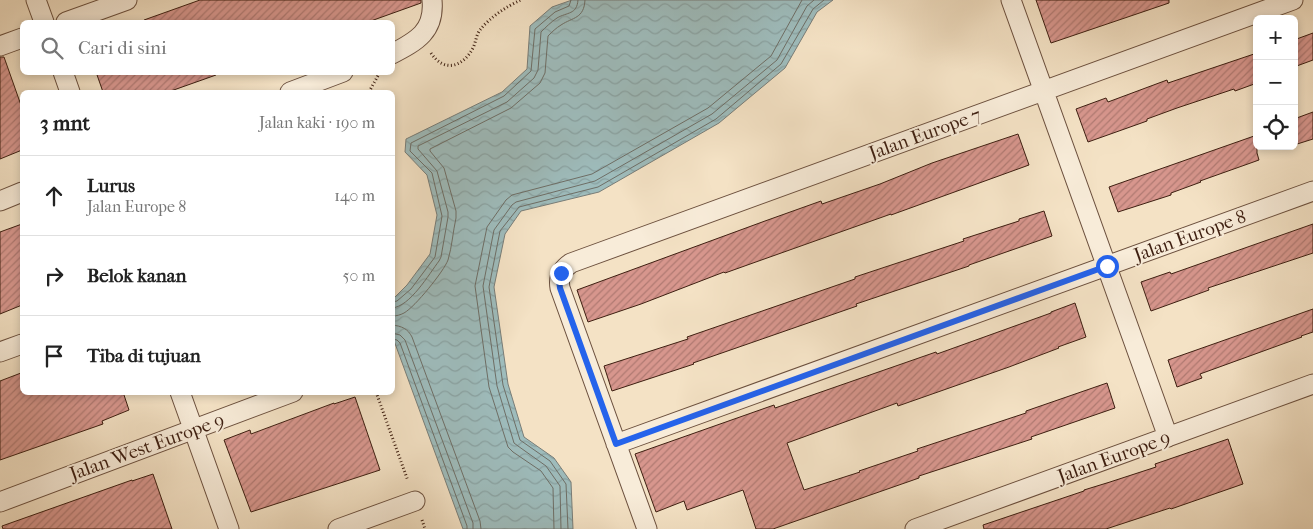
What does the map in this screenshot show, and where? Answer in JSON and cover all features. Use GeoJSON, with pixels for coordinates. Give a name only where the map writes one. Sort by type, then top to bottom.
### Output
{"type":"FeatureCollection","features":[{"type":"Feature","properties":{"kind":"street"},"geometry":{"type":"LineString","coordinates":[[36,0],[43,20]]}},
{"type":"Feature","properties":{"kind":"street"},"geometry":{"type":"LineString","coordinates":[[72,20],[127,0]]}},
{"type":"Feature","properties":{"kind":"street"},"geometry":{"type":"LineString","coordinates":[[395,52],[424,34],[431,21],[432,0]]}},
{"type":"Feature","properties":{"kind":"street"},"geometry":{"type":"LineString","coordinates":[[1012,0],[1168,437]]}},
{"type":"Feature","properties":{"kind":"street","name":"Jalan Europe 7"},"geometry":{"type":"LineString","coordinates":[[616,444],[560,288],[559,280],[561,273],[565,266],[571,262],[1292,0]]}},
{"type":"Feature","properties":{"kind":"street"},"geometry":{"type":"LineString","coordinates":[[0,46],[20,39]]}},
{"type":"Feature","properties":{"kind":"street"},"geometry":{"type":"LineString","coordinates":[[64,75],[69,90]]}},
{"type":"Feature","properties":{"kind":"street"},"geometry":{"type":"LineString","coordinates":[[295,90],[335,75]]}},
{"type":"Feature","properties":{"kind":"street","name":"Jalan Europe 8"},"geometry":{"type":"LineString","coordinates":[[616,444],[1313,191]]}},
{"type":"Feature","properties":{"kind":"street"},"geometry":{"type":"LineString","coordinates":[[0,201],[20,193]]}},
{"type":"Feature","properties":{"kind":"street"},"geometry":{"type":"LineString","coordinates":[[0,352],[20,345]]}},
{"type":"Feature","properties":{"kind":"street","name":"Jalan Europe 9"},"geometry":{"type":"LineString","coordinates":[[915,529],[1313,384]]}},
{"type":"Feature","properties":{"kind":"street"},"geometry":{"type":"LineString","coordinates":[[181,395],[229,529]]}},
{"type":"Feature","properties":{"kind":"street","name":"Jalan West Europe 9"},"geometry":{"type":"LineString","coordinates":[[0,502],[286,395]]}},
{"type":"Feature","properties":{"kind":"street"},"geometry":{"type":"LineString","coordinates":[[616,444],[647,529]]}},
{"type":"Feature","properties":{"kind":"street"},"geometry":{"type":"LineString","coordinates":[[338,529],[415,501]]}},
{"type":"Feature","properties":{"kind":"path"},"geometry":{"type":"LineString","coordinates":[[424,34],[432,55],[440,64],[448,66],[459,63],[473,48],[479,30],[511,4],[521,0]]}},
{"type":"Feature","properties":{"kind":"path"},"geometry":{"type":"LineString","coordinates":[[370,90],[378,75]]}},
{"type":"Feature","properties":{"kind":"path"},"geometry":{"type":"LineString","coordinates":[[377,395],[426,529]]}},
{"type":"Feature","properties":{"kind":"water"},"geometry":{"type":"Polygon","coordinates":[[[572,0],[833,0],[817,12],[785,68],[719,123],[599,192],[521,211],[505,234],[494,287],[508,384],[524,437],[554,458],[571,482],[573,529],[463,529],[395,343],[395,297],[407,285],[430,254],[437,215],[427,175],[405,152],[406,139],[502,92],[527,69],[530,26],[552,7],[572,0]]]}},
{"type":"Feature","properties":{"kind":"building"},"geometry":{"type":"Polygon","coordinates":[[[200,0],[421,0],[421,3],[374,20],[144,20],[200,0]]]}},
{"type":"Feature","properties":{"kind":"building"},"geometry":{"type":"Polygon","coordinates":[[[1036,0],[1169,0],[1169,3],[1051,43],[1036,0]]]}},
{"type":"Feature","properties":{"kind":"building"},"geometry":{"type":"Polygon","coordinates":[[[1313,33],[1313,60],[1298,66],[1298,60],[1298,39],[1313,33]]]}},
{"type":"Feature","properties":{"kind":"building"},"geometry":{"type":"Polygon","coordinates":[[[1253,54],[1253,84],[1177,108],[1088,142],[1076,109],[1106,98],[1108,102],[1167,80],[1168,83],[1253,54]]]}},
{"type":"Feature","properties":{"kind":"building"},"geometry":{"type":"Polygon","coordinates":[[[0,57],[4,57],[20,102],[20,151],[0,159],[0,57]]]}},
{"type":"Feature","properties":{"kind":"building"},"geometry":{"type":"Polygon","coordinates":[[[97,75],[216,75],[174,90],[102,90],[97,75]]]}},
{"type":"Feature","properties":{"kind":"building"},"geometry":{"type":"Polygon","coordinates":[[[1313,112],[1313,139],[1298,144],[1298,118],[1313,112]]]}},
{"type":"Feature","properties":{"kind":"building"},"geometry":{"type":"Polygon","coordinates":[[[1018,134],[1029,165],[588,322],[577,290],[821,201],[822,204],[880,184],[932,163],[1018,134]]]}},
{"type":"Feature","properties":{"kind":"building"},"geometry":{"type":"Polygon","coordinates":[[[1253,136],[1253,150],[1257,150],[1259,160],[1200,181],[1171,193],[1171,195],[1118,212],[1109,187],[1253,136]]]}},
{"type":"Feature","properties":{"kind":"building"},"geometry":{"type":"Polygon","coordinates":[[[1044,211],[1052,236],[856,304],[857,306],[694,364],[612,391],[604,366],[688,339],[687,337],[855,279],[855,277],[964,241],[963,239],[1044,211]]]}},
{"type":"Feature","properties":{"kind":"building"},"geometry":{"type":"Polygon","coordinates":[[[1313,224],[1313,253],[1208,288],[1209,290],[1151,311],[1141,282],[1170,272],[1171,274],[1313,224]]]}},
{"type":"Feature","properties":{"kind":"building"},"geometry":{"type":"Polygon","coordinates":[[[20,225],[20,306],[0,314],[0,232],[20,225]]]}},
{"type":"Feature","properties":{"kind":"building"},"geometry":{"type":"Polygon","coordinates":[[[1075,303],[1086,337],[1009,367],[898,406],[897,403],[787,443],[804,490],[860,472],[918,451],[917,449],[1026,413],[1026,411],[1107,383],[1115,408],[1031,437],[1032,439],[919,476],[919,478],[773,529],[756,529],[743,490],[687,510],[684,501],[656,512],[635,454],[774,405],[775,408],[936,352],[937,354],[1075,303]]]}},
{"type":"Feature","properties":{"kind":"building"},"geometry":{"type":"Polygon","coordinates":[[[1313,309],[1313,332],[1200,374],[1202,378],[1177,387],[1168,360],[1313,309]]]}},
{"type":"Feature","properties":{"kind":"building"},"geometry":{"type":"Polygon","coordinates":[[[20,373],[20,395],[124,395],[129,410],[102,421],[103,424],[0,460],[0,381],[20,373]]]}},
{"type":"Feature","properties":{"kind":"building"},"geometry":{"type":"Polygon","coordinates":[[[355,397],[380,470],[251,512],[224,440],[250,430],[251,434],[355,397]]]}},
{"type":"Feature","properties":{"kind":"building"},"geometry":{"type":"Polygon","coordinates":[[[1228,439],[1243,484],[1106,529],[984,529],[983,525],[1156,467],[1155,464],[1228,439]]]}},
{"type":"Feature","properties":{"kind":"building"},"geometry":{"type":"Polygon","coordinates":[[[153,474],[172,529],[3,529],[2,526],[153,474]]]}},
{"type":"Feature","properties":{"kind":"route"},"geometry":{"type":"LineString","coordinates":[[561,273],[559,280],[560,288],[616,444],[1107,266]]}}]}
